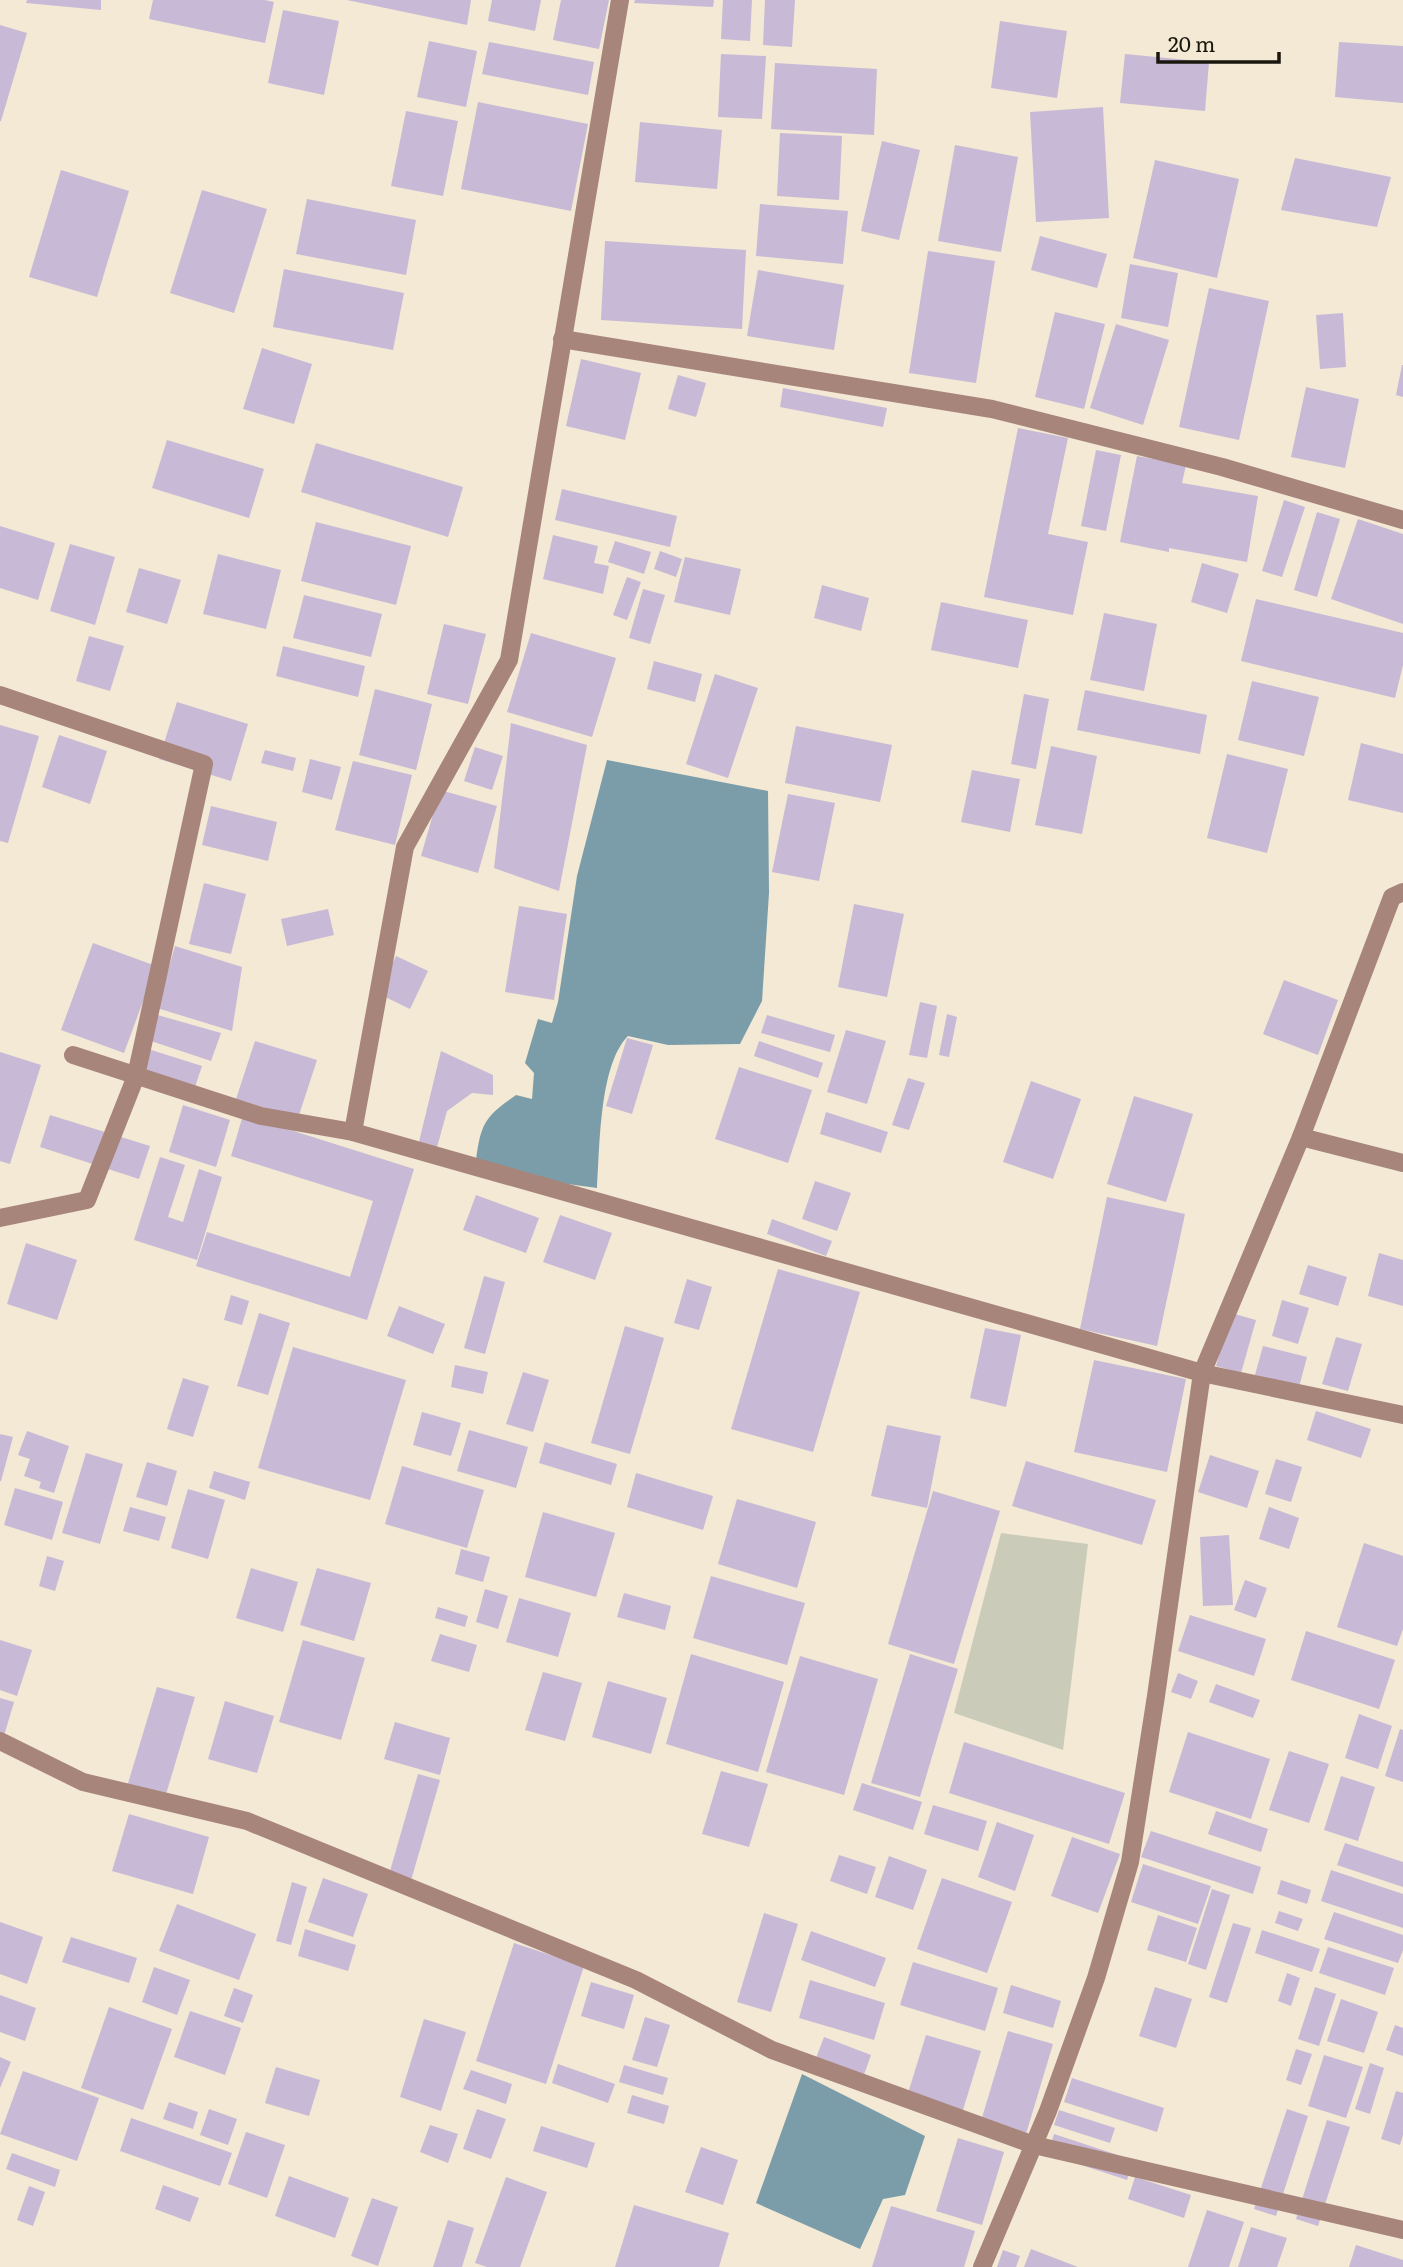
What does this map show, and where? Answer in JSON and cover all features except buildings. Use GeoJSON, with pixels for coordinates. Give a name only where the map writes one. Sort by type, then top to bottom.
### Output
{"type":"FeatureCollection","features":[{"type":"Feature","properties":{"kind":"street"},"geometry":{"type":"LineString","coordinates":[[353,1132],[405,847],[509,660],[620,0]]}},
{"type":"Feature","properties":{"kind":"street"},"geometry":{"type":"LineString","coordinates":[[562,339],[992,409],[1222,467],[1403,520]]}},
{"type":"Feature","properties":{"kind":"street"},"geometry":{"type":"LineString","coordinates":[[0,695],[204,764],[136,1076],[87,1200],[0,1218]]}},
{"type":"Feature","properties":{"kind":"street"},"geometry":{"type":"LineString","coordinates":[[982,2267],[1034,2145],[1096,1978],[1130,1862],[1202,1373],[1301,1137],[1392,897],[1403,892]]}},
{"type":"Feature","properties":{"kind":"street"},"geometry":{"type":"LineString","coordinates":[[73,1055],[261,1116],[353,1132],[1202,1373],[1403,1415]]}},
{"type":"Feature","properties":{"kind":"street"},"geometry":{"type":"LineString","coordinates":[[1301,1137],[1403,1163]]}},
{"type":"Feature","properties":{"kind":"street"},"geometry":{"type":"LineString","coordinates":[[0,1741],[83,1782],[247,1821],[636,1980],[772,2050],[1034,2145],[1403,2230]]}},
{"type":"Feature","properties":{"kind":"green space"},"geometry":{"type":"Polygon","coordinates":[[[1001,1533],[1088,1544],[1063,1750],[954,1713],[1001,1533]]]}},
{"type":"Feature","properties":{"kind":"water"},"geometry":{"type":"Polygon","coordinates":[[[607,760],[768,791],[769,893],[762,1001],[740,1044],[668,1045],[628,1036],[618,1049],[606,1086],[600,1130],[597,1188],[531,1179],[476,1160],[483,1128],[491,1115],[516,1095],[532,1099],[534,1073],[525,1063],[538,1019],[552,1023],[558,1002],[577,876],[607,760]]]}},
{"type":"Feature","properties":{"kind":"water"},"geometry":{"type":"Polygon","coordinates":[[[802,2074],[925,2136],[905,2195],[883,2199],[860,2249],[756,2203],[802,2074]]]}}]}
